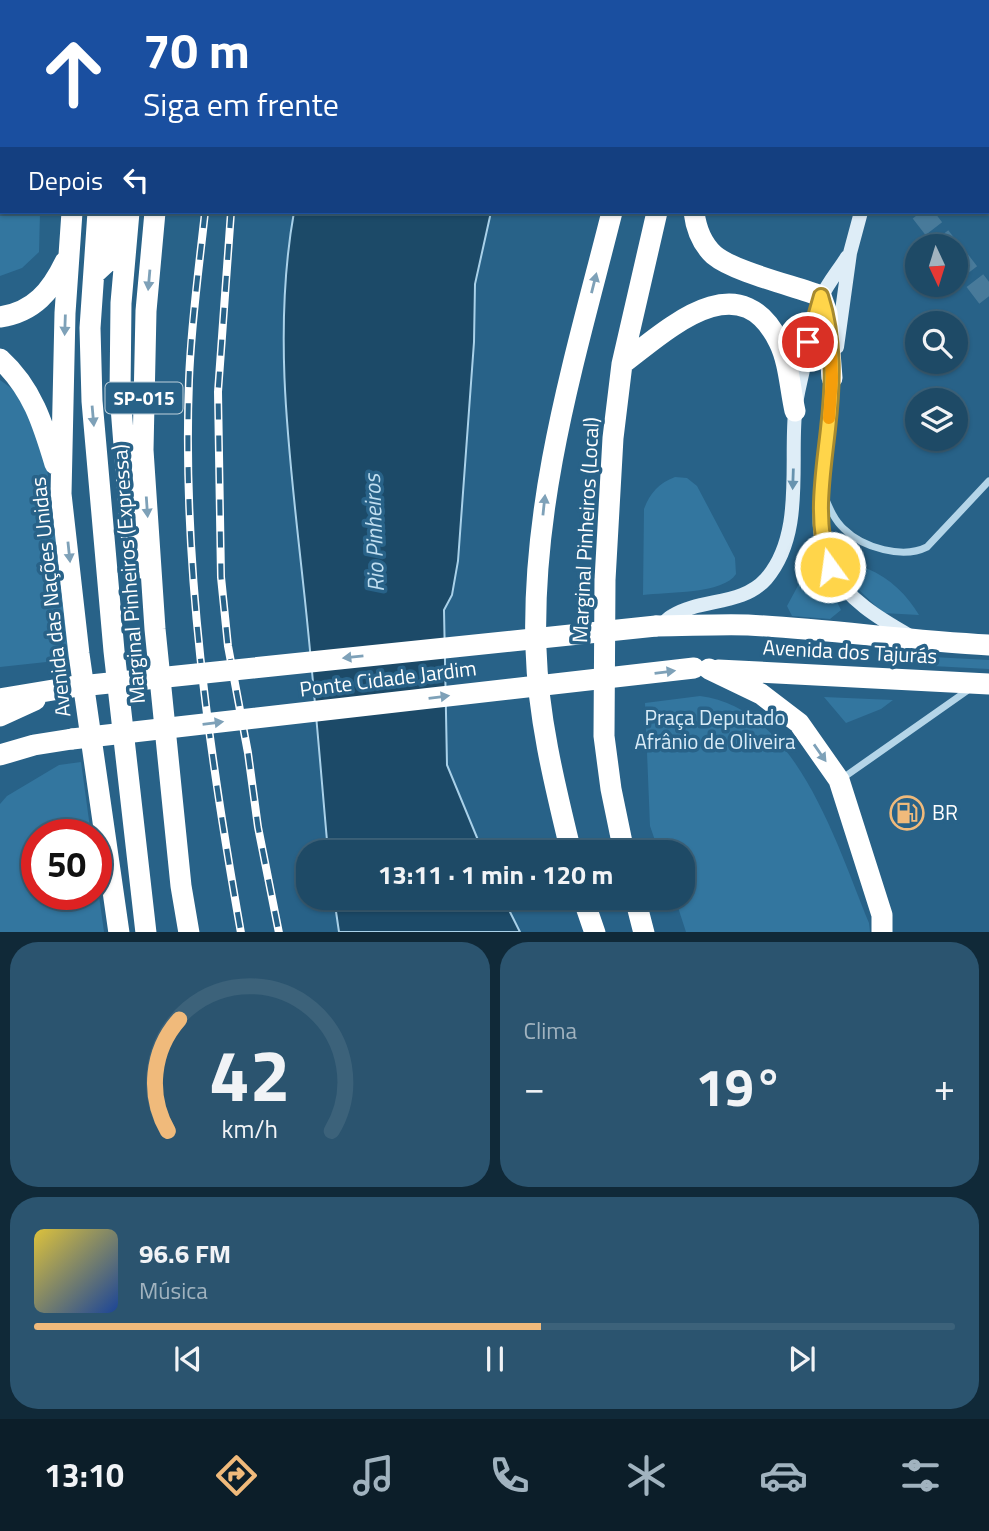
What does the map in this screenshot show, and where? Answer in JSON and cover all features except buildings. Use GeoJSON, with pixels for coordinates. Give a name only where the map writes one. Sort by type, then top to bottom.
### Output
{"type":"FeatureCollection","features":[{"type":"Feature","properties":{"kind":"highway","name":"Avenida das Nações Unidas"},"geometry":{"type":"LineString","coordinates":[[72,214],[68,257],[61,494],[79,654],[119,932]]}},
{"type":"Feature","properties":{"kind":"highway"},"geometry":{"type":"LineString","coordinates":[[98,214],[90,328],[92,401],[114,651],[146,932]]}},
{"type":"Feature","properties":{"kind":"highway"},"geometry":{"type":"LineString","coordinates":[[93,274],[108,261],[114,214]]}},
{"type":"Feature","properties":{"kind":"highway"},"geometry":{"type":"LineString","coordinates":[[129,214],[121,303],[120,394],[131,536],[152,584]]}},
{"type":"Feature","properties":{"kind":"highway","name":"Marginal Pinheiros (Expressa)"},"geometry":{"type":"LineString","coordinates":[[155,214],[146,312],[143,450],[168,766],[189,932]]}},
{"type":"Feature","properties":{"kind":"highway"},"geometry":{"type":"LineString","coordinates":[[567,840],[543,724],[536,650],[537,573],[547,485],[566,394],[611,214]]}},
{"type":"Feature","properties":{"kind":"highway","name":"Marginal Pinheiros (Local)"},"geometry":{"type":"LineString","coordinates":[[622,840],[604,736],[605,580],[613,438],[622,363],[657,214]]}},
{"type":"Feature","properties":{"kind":"highway"},"geometry":{"type":"LineString","coordinates":[[694,214],[702,239],[715,256],[821,296],[827,313],[832,378]]}},
{"type":"Feature","properties":{"kind":"highway"},"geometry":{"type":"LineString","coordinates":[[0,317],[32,307],[48,291],[68,257]]}},
{"type":"Feature","properties":{"kind":"highway"},"geometry":{"type":"LineString","coordinates":[[622,363],[692,313],[712,305],[742,305],[756,313],[779,343],[795,411]]}},
{"type":"Feature","properties":{"kind":"highway"},"geometry":{"type":"LineString","coordinates":[[0,359],[15,373],[32,397],[49,443],[61,494]]}},
{"type":"Feature","properties":{"kind":"highway","name":"Avenida dos Tajurás"},"geometry":{"type":"LineString","coordinates":[[658,626],[749,625],[920,642],[989,645]]}},
{"type":"Feature","properties":{"kind":"highway","name":"Ponte Cidade Jardim"},"geometry":{"type":"LineString","coordinates":[[69,687],[658,626]]}},
{"type":"Feature","properties":{"kind":"highway"},"geometry":{"type":"LineString","coordinates":[[701,669],[761,694],[799,723],[839,780],[886,927]]}},
{"type":"Feature","properties":{"kind":"highway","name":"Avenida dos Tajurás"},"geometry":{"type":"LineString","coordinates":[[701,669],[983,683]]}},
{"type":"Feature","properties":{"kind":"highway","name":"Ponte Cidade Jardim"},"geometry":{"type":"LineString","coordinates":[[0,755],[34,745],[72,739],[701,669]]}},
{"type":"Feature","properties":{"kind":"highway"},"geometry":{"type":"LineString","coordinates":[[0,683],[69,687]]}},
{"type":"Feature","properties":{"kind":"highway"},"geometry":{"type":"LineString","coordinates":[[0,699],[69,687]]}},
{"type":"Feature","properties":{"kind":"highway"},"geometry":{"type":"LineString","coordinates":[[0,716],[69,687]]}},
{"type":"Feature","properties":{"kind":"highway"},"geometry":{"type":"LineString","coordinates":[[0,770],[34,745]]}},
{"type":"Feature","properties":{"kind":"highway"},"geometry":{"type":"LineString","coordinates":[[587,910],[595,932]]}},
{"type":"Feature","properties":{"kind":"highway"},"geometry":{"type":"LineString","coordinates":[[638,910],[644,932]]}},
{"type":"Feature","properties":{"kind":"main road"},"geometry":{"type":"LineString","coordinates":[[860,214],[850,253],[832,378],[821,488],[821,531],[830,567],[839,581],[858,601],[883,620],[920,642]]}},
{"type":"Feature","properties":{"kind":"main road"},"geometry":{"type":"LineString","coordinates":[[658,626],[682,611],[739,596],[754,589],[765,579],[777,561],[788,536],[792,503],[795,411],[813,320],[821,296],[850,253]]}},
{"type":"Feature","properties":{"kind":"street"},"geometry":{"type":"LineString","coordinates":[[821,488],[833,514],[844,529],[860,540],[885,550],[906,553],[927,547],[989,481]]}},
{"type":"Feature","properties":{"kind":"street"},"geometry":{"type":"LineString","coordinates":[[839,780],[983,683]]}},
{"type":"Feature","properties":{"kind":"green space"},"geometry":{"type":"Polygon","coordinates":[[[0,214],[40,214],[39,252],[22,268],[0,276],[0,214]]]}},
{"type":"Feature","properties":{"kind":"green space"},"geometry":{"type":"Polygon","coordinates":[[[0,380],[22,396],[42,434],[74,659],[0,667],[0,380]]]}},
{"type":"Feature","properties":{"kind":"green space"},"geometry":{"type":"Polygon","coordinates":[[[675,477],[687,478],[697,486],[735,558],[736,574],[730,581],[707,589],[643,595],[644,509],[656,489],[675,477]]]}},
{"type":"Feature","properties":{"kind":"green space"},"geometry":{"type":"Polygon","coordinates":[[[814,556],[841,610],[830,619],[792,616],[787,606],[814,556]]]}},
{"type":"Feature","properties":{"kind":"green space"},"geometry":{"type":"Polygon","coordinates":[[[836,556],[884,577],[903,594],[919,615],[883,613],[857,588],[836,556]]]}},
{"type":"Feature","properties":{"kind":"green space"},"geometry":{"type":"Polygon","coordinates":[[[932,657],[989,660],[989,669],[932,666],[932,657]]]}},
{"type":"Feature","properties":{"kind":"green space","name":"Praça Deputado Afrânio de Oliveira"},"geometry":{"type":"Polygon","coordinates":[[[700,696],[734,706],[763,726],[788,753],[809,785],[843,857],[869,923],[870,932],[686,932],[679,910],[695,910],[695,840],[655,840],[650,826],[645,703],[700,696]]]}},
{"type":"Feature","properties":{"kind":"green space"},"geometry":{"type":"Polygon","coordinates":[[[824,697],[893,700],[881,709],[846,723],[824,697]]]}},
{"type":"Feature","properties":{"kind":"green space"},"geometry":{"type":"Polygon","coordinates":[[[81,762],[89,819],[21,819],[21,910],[101,910],[104,932],[0,932],[0,804],[7,796],[59,765],[81,762]]]}},
{"type":"Feature","properties":{"kind":"water","name":"Rio Pinheiros"},"geometry":{"type":"Polygon","coordinates":[[[294,214],[491,214],[475,284],[474,342],[458,561],[452,595],[444,610],[447,765],[478,840],[327,840],[285,397],[284,304],[294,214]]]}},
{"type":"Feature","properties":{"kind":"water"},"geometry":{"type":"Polygon","coordinates":[[[336,910],[509,910],[520,932],[339,932],[336,910]]]}},
{"type":"Feature","properties":{"kind":"tunnel"},"geometry":{"type":"LineString","coordinates":[[923,214],[938,234]]}},
{"type":"Feature","properties":{"kind":"tunnel"},"geometry":{"type":"LineString","coordinates":[[968,272],[989,299]]}},
{"type":"Feature","properties":{"kind":"railway"},"geometry":{"type":"LineString","coordinates":[[205,214],[190,359],[190,519],[200,658],[218,796],[241,932]]}},
{"type":"Feature","properties":{"kind":"railway"},"geometry":{"type":"LineString","coordinates":[[231,214],[218,392],[221,577],[228,646],[248,753],[258,827],[279,932]]}},
{"type":"Feature","properties":{"kind":"slow traffic"},"geometry":{"type":"LineString","coordinates":[[829,418],[831,354]]}},
{"type":"Feature","properties":{"kind":"place","name":"BR"},"geometry":{"type":"Point","coordinates":[907,813]}},
{"type":"Feature","properties":{"kind":"route"},"geometry":{"type":"LineString","coordinates":[[808,342],[821,296],[827,313],[832,378],[821,488],[821,531],[830,567]]}}]}
